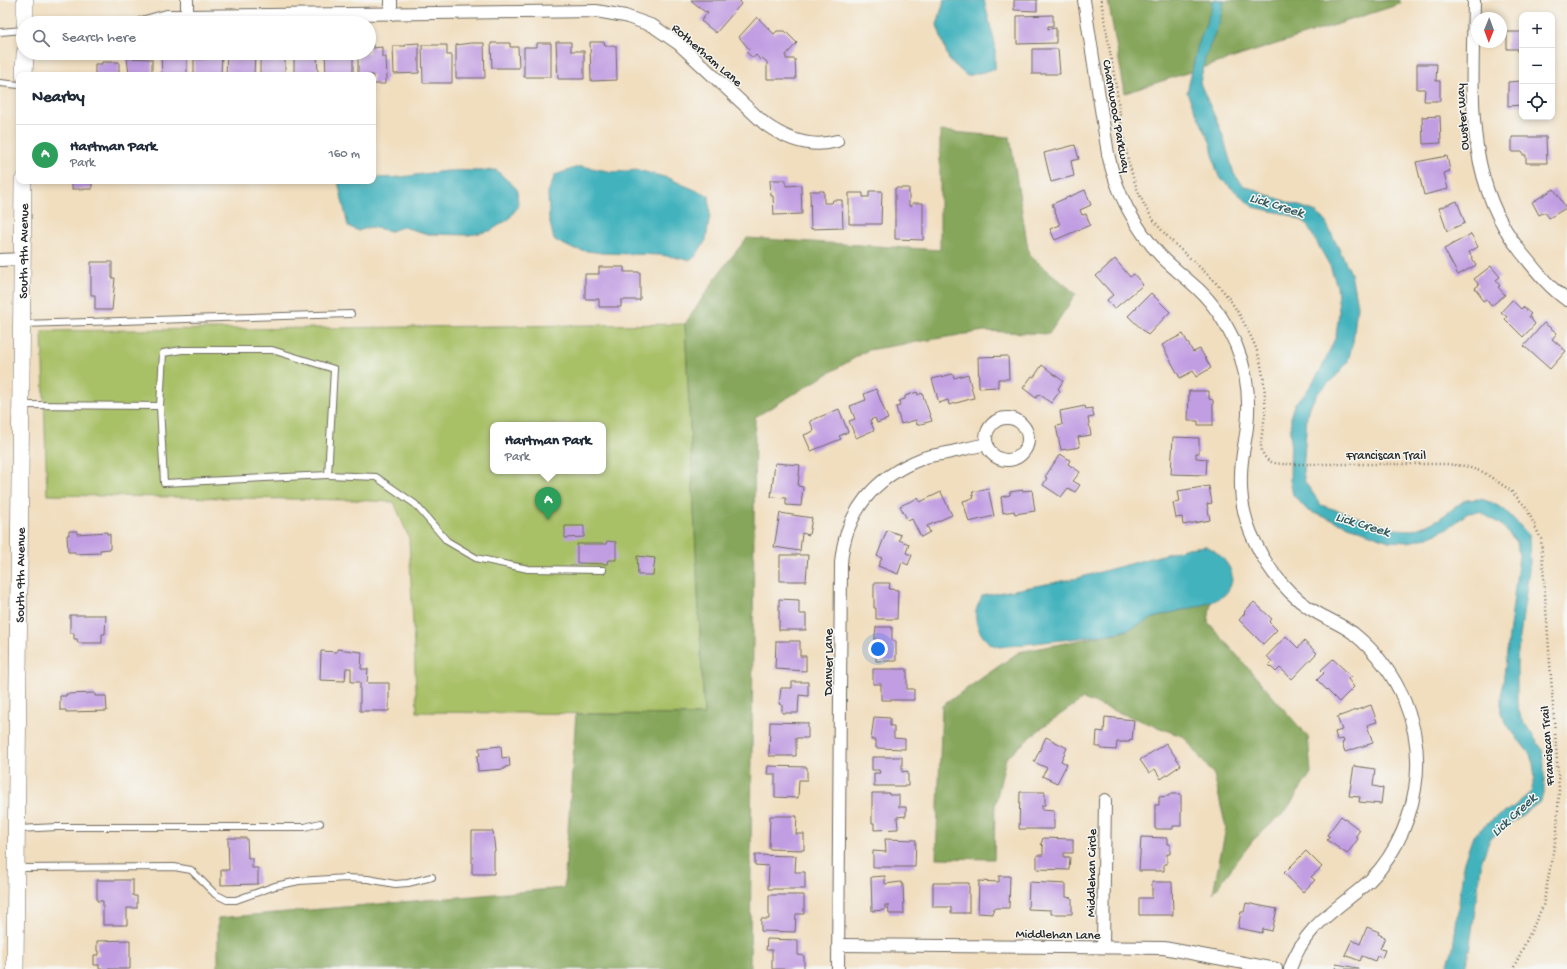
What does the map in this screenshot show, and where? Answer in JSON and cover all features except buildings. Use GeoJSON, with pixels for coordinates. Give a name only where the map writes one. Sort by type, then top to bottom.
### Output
{"type":"FeatureCollection","features":[{"type":"Feature","properties":{"kind":"street"},"geometry":{"type":"LineString","coordinates":[[25,0],[25,16]]}},
{"type":"Feature","properties":{"kind":"street"},"geometry":{"type":"LineString","coordinates":[[187,0],[187,16]]}},
{"type":"Feature","properties":{"kind":"street"},"geometry":{"type":"LineString","coordinates":[[390,14],[391,0]]}},
{"type":"Feature","properties":{"kind":"street","name":"Charnwood Parkway"},"geometry":{"type":"LineString","coordinates":[[1084,0],[1108,154],[1114,177],[1122,196],[1136,223],[1154,248],[1212,304],[1225,324],[1240,358],[1245,376],[1248,409],[1242,459],[1241,485],[1244,509],[1255,543],[1267,564],[1291,592],[1318,614],[1329,618],[1352,633],[1373,652],[1394,679],[1402,694],[1413,729],[1417,761],[1416,784],[1410,810],[1400,836],[1386,860],[1370,880],[1322,918],[1309,933],[1297,951],[1290,969]]}},
{"type":"Feature","properties":{"kind":"street","name":"Owster Way"},"geometry":{"type":"LineString","coordinates":[[1474,0],[1473,116],[1477,150],[1483,176],[1494,207],[1514,242],[1547,283],[1567,300]]}},
{"type":"Feature","properties":{"kind":"street","name":"Rotherham Lane"},"geometry":{"type":"LineString","coordinates":[[168,16],[390,14],[596,5],[652,26],[679,44],[765,124],[781,135],[799,142],[807,143],[827,143],[836,141]]}},
{"type":"Feature","properties":{"kind":"street"},"geometry":{"type":"LineString","coordinates":[[24,72],[25,60]]}},
{"type":"Feature","properties":{"kind":"street","name":"South 9th Avenue"},"geometry":{"type":"LineString","coordinates":[[15,969],[23,184]]}},
{"type":"Feature","properties":{"kind":"street"},"geometry":{"type":"LineString","coordinates":[[0,260],[23,259]]}},
{"type":"Feature","properties":{"kind":"street","name":"Danver Lane"},"geometry":{"type":"LineString","coordinates":[[838,969],[841,563],[846,535],[863,501],[879,483],[894,472],[921,459],[987,444]]}},
{"type":"Feature","properties":{"kind":"street","name":"Middlehan Circle"},"geometry":{"type":"LineString","coordinates":[[1103,947],[1105,800]]}},
{"type":"Feature","properties":{"kind":"street","name":"Middlehan Lane"},"geometry":{"type":"LineString","coordinates":[[839,945],[1164,948],[1276,969]]}},
{"type":"Feature","properties":{"kind":"lane"},"geometry":{"type":"LineString","coordinates":[[0,32],[16,31]]}},
{"type":"Feature","properties":{"kind":"lane"},"geometry":{"type":"LineString","coordinates":[[0,83],[16,85]]}},
{"type":"Feature","properties":{"kind":"lane"},"geometry":{"type":"LineString","coordinates":[[22,324],[351,314]]}},
{"type":"Feature","properties":{"kind":"lane"},"geometry":{"type":"LineString","coordinates":[[328,476],[334,368],[272,350],[182,350],[163,353],[160,406],[164,484],[328,476],[376,477],[415,504],[447,541],[476,558],[528,569],[603,570]]}},
{"type":"Feature","properties":{"kind":"lane"},"geometry":{"type":"LineString","coordinates":[[21,405],[160,406]]}},
{"type":"Feature","properties":{"kind":"lane"},"geometry":{"type":"LineString","coordinates":[[17,830],[58,827],[305,827],[320,823]]}},
{"type":"Feature","properties":{"kind":"lane"},"geometry":{"type":"LineString","coordinates":[[16,868],[184,868],[191,870],[215,894],[227,900],[236,900],[275,886],[299,881],[346,878],[368,879],[395,884],[408,883],[432,877]]}},
{"type":"Feature","properties":{"kind":"path","name":"Franciscan Trail"},"geometry":{"type":"LineString","coordinates":[[1101,0],[1123,139],[1133,178],[1147,209],[1167,237],[1224,292],[1240,315],[1253,340],[1259,360],[1263,382],[1265,416],[1261,450],[1266,459],[1271,463],[1283,464],[1446,464],[1465,466],[1483,472],[1510,490],[1526,507],[1541,539],[1559,788],[1557,831],[1543,906],[1513,969]]}},
{"type":"Feature","properties":{"kind":"green space"},"geometry":{"type":"Polygon","coordinates":[[[1108,0],[1400,0],[1400,4],[1125,93],[1108,0]]]}},
{"type":"Feature","properties":{"kind":"green space"},"geometry":{"type":"Polygon","coordinates":[[[940,131],[1010,137],[1029,255],[1076,294],[1049,334],[984,331],[868,350],[755,417],[750,969],[218,969],[218,918],[564,888],[576,714],[704,715],[685,324],[722,269],[747,238],[940,250],[940,131]]]}},
{"type":"Feature","properties":{"kind":"green space"},"geometry":{"type":"Polygon","coordinates":[[[685,324],[704,715],[417,712],[409,538],[394,502],[47,495],[42,331],[685,324]]]}},
{"type":"Feature","properties":{"kind":"green space"},"geometry":{"type":"Polygon","coordinates":[[[1211,602],[1208,622],[1308,737],[1311,773],[1285,812],[1253,840],[1213,893],[1226,828],[1214,775],[1184,737],[1083,699],[1045,725],[1006,758],[995,805],[994,859],[936,858],[942,706],[1019,652],[1122,632],[1156,617],[1211,602]]]}},
{"type":"Feature","properties":{"kind":"water"},"geometry":{"type":"Polygon","coordinates":[[[944,0],[984,0],[995,44],[995,69],[967,76],[949,60],[937,25],[944,0]]]}},
{"type":"Feature","properties":{"kind":"water","name":"Lick Creek"},"geometry":{"type":"Polygon","coordinates":[[[1212,0],[1224,0],[1220,21],[1205,58],[1200,83],[1222,133],[1234,174],[1243,185],[1264,194],[1314,211],[1324,219],[1351,273],[1357,306],[1353,342],[1348,361],[1339,373],[1318,393],[1311,404],[1307,416],[1303,472],[1305,482],[1321,505],[1395,529],[1412,530],[1427,525],[1439,519],[1465,500],[1481,499],[1493,503],[1506,511],[1529,535],[1530,562],[1517,659],[1517,703],[1521,718],[1542,749],[1544,763],[1544,790],[1541,801],[1490,839],[1482,860],[1470,945],[1465,969],[1446,969],[1453,948],[1464,862],[1473,836],[1494,818],[1512,808],[1531,792],[1535,777],[1532,757],[1508,726],[1501,713],[1501,699],[1519,556],[1517,542],[1500,524],[1480,512],[1468,513],[1450,527],[1426,538],[1408,542],[1389,541],[1308,511],[1293,495],[1290,481],[1291,414],[1295,403],[1305,394],[1322,368],[1336,336],[1339,312],[1337,286],[1330,266],[1305,222],[1286,214],[1253,207],[1219,177],[1211,144],[1187,93],[1197,48],[1211,10],[1212,0]]]}},
{"type":"Feature","properties":{"kind":"water"},"geometry":{"type":"Polygon","coordinates":[[[581,166],[613,172],[638,170],[668,178],[709,196],[710,215],[706,240],[695,257],[688,260],[660,255],[602,253],[573,249],[554,240],[549,219],[548,192],[555,175],[581,166]]]}},
{"type":"Feature","properties":{"kind":"water"},"geometry":{"type":"Polygon","coordinates":[[[496,170],[517,189],[518,206],[509,219],[490,231],[469,235],[428,234],[403,227],[391,231],[370,227],[358,231],[348,226],[339,184],[376,184],[376,177],[401,177],[447,171],[496,170]]]}},
{"type":"Feature","properties":{"kind":"water"},"geometry":{"type":"Polygon","coordinates":[[[1206,546],[1214,550],[1224,560],[1232,574],[1231,585],[1228,591],[1223,596],[1209,603],[1157,617],[1120,632],[1075,639],[1000,647],[989,643],[978,628],[976,611],[982,596],[1078,578],[1188,548],[1206,546]]]}},
{"type":"Feature","properties":{"kind":"place","name":"Hartman Park"},"geometry":{"type":"Point","coordinates":[548,520]}}]}
